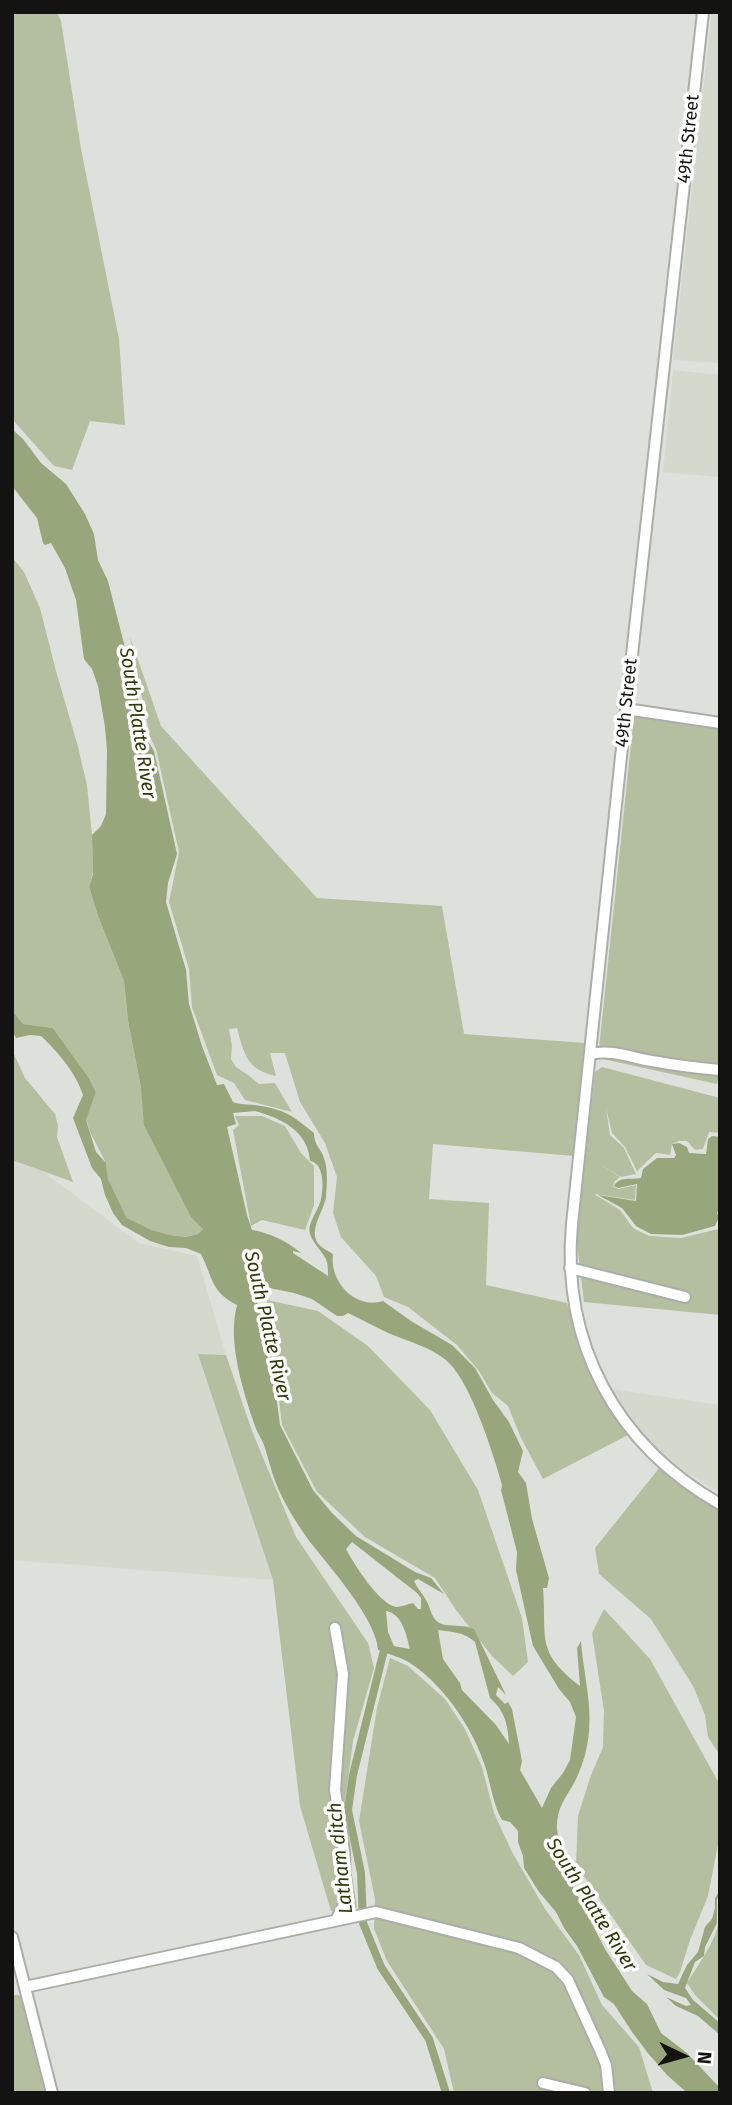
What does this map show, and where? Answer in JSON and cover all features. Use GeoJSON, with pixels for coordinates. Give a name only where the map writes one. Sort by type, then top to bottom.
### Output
{"type":"FeatureCollection","features":[{"type":"Feature","properties":{"kind":"street","name":"49th Street"},"geometry":{"type":"LineString","coordinates":[[703,12],[626,709],[572,1224],[570,1268],[578,1324],[597,1373],[622,1417],[660,1461],[682,1480],[720,1504]]}},
{"type":"Feature","properties":{"kind":"street"},"geometry":{"type":"LineString","coordinates":[[626,709],[720,723]]}},
{"type":"Feature","properties":{"kind":"street"},"geometry":{"type":"LineString","coordinates":[[591,1054],[622,1054],[676,1065],[720,1070]]}},
{"type":"Feature","properties":{"kind":"street"},"geometry":{"type":"LineString","coordinates":[[570,1268],[685,1297]]}},
{"type":"Feature","properties":{"kind":"street"},"geometry":{"type":"LineString","coordinates":[[335,1628],[343,1674],[335,1790],[344,1851],[345,1886],[341,1919]]}},
{"type":"Feature","properties":{"kind":"street"},"geometry":{"type":"LineString","coordinates":[[25,1987],[376,1913],[519,1948],[556,1967],[568,1980],[600,2050],[606,2066],[609,2093]]}},
{"type":"Feature","properties":{"kind":"street"},"geometry":{"type":"LineString","coordinates":[[12,1937],[52,2093]]}},
{"type":"Feature","properties":{"kind":"street"},"geometry":{"type":"LineString","coordinates":[[543,2083],[585,2093]]}},
{"type":"Feature","properties":{"kind":"shaded area"},"geometry":{"type":"Polygon","coordinates":[[[12,12],[57,12],[61,21],[81,149],[119,339],[125,425],[90,421],[72,470],[54,466],[12,419],[12,12]]]}},
{"type":"Feature","properties":{"kind":"shaded area"},"geometry":{"type":"Polygon","coordinates":[[[712,12],[720,12],[720,363],[673,360],[712,12]]]}},
{"type":"Feature","properties":{"kind":"shaded area"},"geometry":{"type":"Polygon","coordinates":[[[673,370],[720,375],[720,477],[663,472],[673,370]]]}},
{"type":"Feature","properties":{"kind":"shaded area"},"geometry":{"type":"Polygon","coordinates":[[[12,557],[24,572],[40,608],[77,743],[87,785],[92,835],[93,872],[89,887],[124,981],[128,1021],[141,1088],[204,1228],[198,1234],[184,1237],[170,1235],[127,1218],[108,1179],[106,1163],[86,1119],[96,1092],[89,1078],[53,1028],[23,1024],[12,1010],[12,557]]]}},
{"type":"Feature","properties":{"kind":"shaded area"},"geometry":{"type":"Polygon","coordinates":[[[130,637],[161,726],[317,898],[442,906],[464,1034],[585,1043],[574,1156],[433,1144],[429,1199],[489,1203],[486,1285],[567,1303],[588,1368],[601,1396],[630,1434],[543,1479],[521,1438],[508,1406],[492,1393],[479,1371],[457,1345],[408,1307],[384,1297],[376,1276],[341,1237],[333,1213],[337,1177],[325,1143],[300,1102],[285,1053],[270,1053],[276,1076],[259,1070],[248,1060],[237,1028],[229,1029],[231,1059],[236,1067],[259,1084],[275,1083],[292,1112],[245,1100],[234,1083],[217,1075],[192,1007],[189,969],[169,902],[179,852],[156,749],[150,737],[130,637]]]}},
{"type":"Feature","properties":{"kind":"shaded area"},"geometry":{"type":"Polygon","coordinates":[[[634,716],[720,728],[720,1072],[717,1084],[598,1058],[634,716]]]}},
{"type":"Feature","properties":{"kind":"shaded area"},"geometry":{"type":"Polygon","coordinates":[[[12,1050],[25,1078],[55,1114],[57,1137],[73,1182],[12,1160],[12,1050]]]}},
{"type":"Feature","properties":{"kind":"shaded area"},"geometry":{"type":"Polygon","coordinates":[[[602,1067],[720,1098],[720,1133],[709,1132],[703,1149],[695,1150],[687,1141],[679,1141],[672,1144],[670,1155],[656,1153],[637,1171],[625,1147],[612,1133],[606,1108],[610,1135],[624,1148],[636,1174],[621,1177],[598,1163],[620,1177],[613,1186],[618,1189],[636,1185],[635,1200],[594,1194],[620,1210],[633,1228],[649,1236],[681,1238],[718,1229],[720,1226],[720,1315],[584,1302],[576,1236],[595,1072],[602,1067]]]}},
{"type":"Feature","properties":{"kind":"shaded area"},"geometry":{"type":"Polygon","coordinates":[[[235,1116],[262,1116],[285,1126],[301,1153],[314,1166],[314,1205],[305,1230],[262,1220],[251,1226],[233,1130],[239,1125],[235,1116]]]}},
{"type":"Feature","properties":{"kind":"shaded area"},"geometry":{"type":"Polygon","coordinates":[[[12,1160],[41,1170],[139,1243],[197,1256],[226,1355],[199,1354],[273,1580],[12,1560],[12,1160]]]}},
{"type":"Feature","properties":{"kind":"shaded area"},"geometry":{"type":"Polygon","coordinates":[[[267,1300],[318,1311],[368,1346],[430,1410],[478,1490],[522,1618],[528,1662],[513,1676],[492,1656],[435,1578],[365,1537],[317,1492],[282,1425],[267,1300]]]}},
{"type":"Feature","properties":{"kind":"shaded area"},"geometry":{"type":"Polygon","coordinates":[[[198,1354],[226,1355],[252,1431],[296,1537],[368,1643],[374,1668],[353,1741],[345,1803],[345,1827],[357,1908],[331,1911],[300,1806],[273,1580],[198,1354]]]}},
{"type":"Feature","properties":{"kind":"shaded area"},"geometry":{"type":"Polygon","coordinates":[[[611,1389],[720,1405],[720,1492],[664,1460],[638,1429],[611,1389]]]}},
{"type":"Feature","properties":{"kind":"shaded area"},"geometry":{"type":"Polygon","coordinates":[[[660,1467],[712,1506],[720,1509],[720,1755],[708,1737],[705,1715],[693,1686],[651,1619],[599,1574],[595,1548],[660,1467]]]}},
{"type":"Feature","properties":{"kind":"shaded area"},"geometry":{"type":"Polygon","coordinates":[[[604,1609],[650,1659],[720,1785],[720,1834],[708,1896],[676,1979],[646,1965],[576,1865],[578,1816],[603,1747],[604,1711],[592,1633],[604,1609]]]}},
{"type":"Feature","properties":{"kind":"shaded area"},"geometry":{"type":"Polygon","coordinates":[[[390,1658],[408,1666],[445,1699],[465,1729],[482,1767],[494,1813],[512,1852],[545,1909],[579,1955],[602,2005],[639,2047],[653,2093],[454,2093],[444,2049],[387,1961],[374,1929],[375,1899],[359,1821],[377,1708],[390,1658]]]}},
{"type":"Feature","properties":{"kind":"shaded area"},"geometry":{"type":"Polygon","coordinates":[[[720,1914],[720,2020],[687,1983],[712,1941],[720,1914]]]}},
{"type":"Feature","properties":{"kind":"shaded area"},"geometry":{"type":"Polygon","coordinates":[[[12,1995],[19,1995],[24,2000],[47,2093],[12,2093],[12,1995]]]}},
{"type":"Feature","properties":{"kind":"water","name":"South Platte River"},"geometry":{"type":"Polygon","coordinates":[[[12,429],[41,463],[66,484],[94,534],[98,560],[108,581],[147,740],[154,751],[177,854],[168,883],[166,902],[186,970],[189,1004],[217,1085],[224,1084],[233,1102],[281,1111],[314,1133],[315,1142],[325,1162],[327,1177],[325,1202],[316,1224],[315,1235],[319,1245],[333,1254],[335,1274],[340,1284],[354,1297],[363,1301],[383,1301],[452,1345],[475,1368],[509,1422],[523,1451],[518,1472],[526,1483],[532,1519],[549,1578],[547,1588],[543,1588],[546,1643],[556,1663],[580,1686],[577,1648],[581,1641],[588,1698],[589,1726],[585,1755],[557,1819],[557,1832],[568,1864],[568,1877],[605,1949],[632,1991],[647,2004],[661,2033],[687,2053],[720,2088],[720,2093],[687,2093],[647,2052],[614,2004],[604,1997],[556,1912],[524,1868],[518,1831],[510,1822],[502,1820],[481,1754],[457,1711],[425,1674],[400,1658],[378,1650],[376,1638],[361,1609],[310,1542],[286,1505],[241,1382],[234,1334],[237,1305],[217,1289],[201,1254],[186,1248],[169,1247],[150,1241],[122,1225],[113,1213],[101,1179],[92,1168],[73,1118],[83,1095],[76,1079],[60,1056],[41,1036],[16,1038],[12,1030],[12,1010],[23,1024],[53,1028],[89,1078],[96,1092],[86,1120],[96,1152],[106,1163],[108,1179],[127,1218],[170,1235],[185,1237],[198,1234],[203,1229],[191,1217],[144,1125],[141,1088],[128,1021],[124,981],[89,887],[93,874],[92,835],[101,826],[106,814],[107,750],[98,686],[92,669],[84,659],[76,600],[65,568],[51,543],[43,543],[37,518],[12,486],[12,429]],[[255,1111],[233,1113],[236,1124],[227,1127],[252,1230],[272,1235],[290,1245],[301,1253],[293,1253],[328,1276],[326,1259],[309,1229],[323,1188],[318,1166],[310,1161],[304,1142],[292,1127],[255,1111]],[[269,1288],[257,1302],[269,1340],[280,1425],[313,1490],[356,1536],[415,1572],[431,1578],[444,1594],[418,1579],[414,1581],[437,1622],[474,1629],[506,1695],[498,1687],[496,1695],[505,1704],[508,1702],[512,1709],[522,1761],[520,1770],[542,1808],[551,1788],[570,1760],[576,1717],[570,1702],[533,1646],[516,1570],[517,1552],[502,1485],[481,1421],[466,1387],[443,1357],[348,1313],[337,1316],[312,1299],[269,1288]],[[352,1542],[346,1549],[382,1599],[396,1607],[413,1603],[421,1609],[421,1598],[417,1593],[352,1542]],[[386,1611],[388,1632],[394,1646],[410,1649],[400,1621],[386,1611]],[[438,1630],[443,1659],[462,1690],[496,1725],[509,1744],[505,1719],[490,1698],[475,1642],[462,1634],[438,1630]]]}},
{"type":"Feature","properties":{"kind":"water"},"geometry":{"type":"Polygon","coordinates":[[[712,1136],[720,1137],[720,1203],[717,1214],[720,1215],[715,1226],[682,1235],[651,1234],[636,1226],[622,1208],[598,1195],[636,1201],[637,1184],[618,1188],[614,1186],[616,1183],[641,1178],[643,1169],[657,1158],[674,1158],[676,1155],[672,1144],[679,1143],[687,1147],[689,1153],[706,1154],[708,1139],[712,1136]]]}},
{"type":"Feature","properties":{"kind":"water"},"geometry":{"type":"Polygon","coordinates":[[[720,1890],[717,1923],[705,1947],[704,1956],[695,1962],[685,1988],[693,2000],[720,2023],[720,2035],[698,2016],[676,2006],[666,1997],[686,2006],[691,2005],[686,1998],[664,1990],[647,1974],[663,1982],[678,1984],[687,1965],[698,1952],[705,1927],[712,1919],[715,1898],[720,1890]]]}},
{"type":"Feature","properties":{"kind":"waterway","name":"Latham ditch"},"geometry":{"type":"LineString","coordinates":[[385,1646],[353,1775],[348,1810],[361,1873],[363,1923],[381,1967],[429,2039],[446,2093]]}}]}
